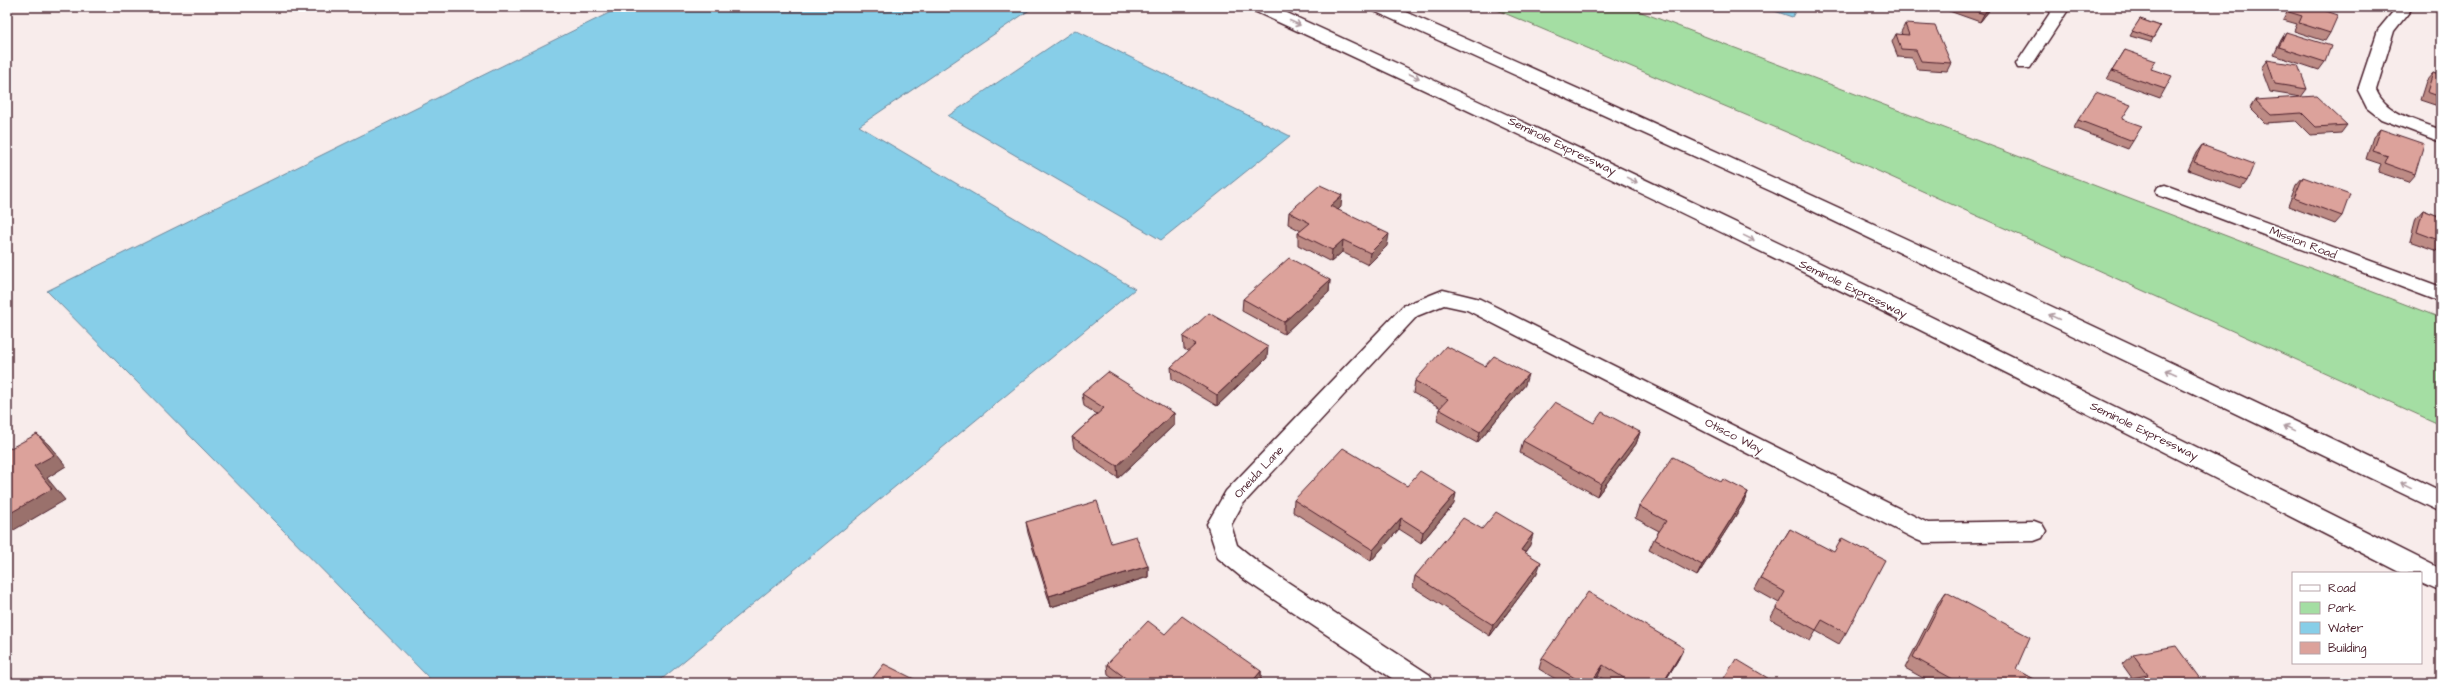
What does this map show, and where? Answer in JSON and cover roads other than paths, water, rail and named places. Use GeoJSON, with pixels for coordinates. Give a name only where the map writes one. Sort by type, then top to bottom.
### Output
{"type":"FeatureCollection","features":[{"type":"Feature","properties":{"kind":"highway","name":"Seminole Expressway"},"geometry":{"type":"LineString","coordinates":[[1260,7],[1583,156],[2192,455],[2441,581]]}},
{"type":"Feature","properties":{"kind":"highway"},"geometry":{"type":"LineString","coordinates":[[1380,7],[1630,117],[2225,397],[2441,502]]}},
{"type":"Feature","properties":{"kind":"street"},"geometry":{"type":"LineString","coordinates":[[2024,64],[2062,7]]}},
{"type":"Feature","properties":{"kind":"street"},"geometry":{"type":"LineString","coordinates":[[2405,7],[2386,30],[2367,90],[2373,104],[2387,115],[2441,136]]}},
{"type":"Feature","properties":{"kind":"street","name":"Mission Road"},"geometry":{"type":"LineString","coordinates":[[2164,191],[2441,295]]}},
{"type":"Feature","properties":{"kind":"street","name":"Otisco Way"},"geometry":{"type":"LineString","coordinates":[[1442,298],[1473,304],[1925,533],[2034,531]]}},
{"type":"Feature","properties":{"kind":"street","name":"Oneida Lane"},"geometry":{"type":"LineString","coordinates":[[1421,683],[1254,573],[1227,551],[1219,524],[1234,498],[1410,311],[1442,298]]}},
{"type":"Feature","properties":{"kind":"water"},"geometry":{"type":"Polygon","coordinates":[[[621,7],[1034,7],[859,126],[1135,289],[657,683],[434,683],[47,291],[621,7]]]}},
{"type":"Feature","properties":{"kind":"water"},"geometry":{"type":"Polygon","coordinates":[[[1763,7],[1798,7],[1792,17],[1763,7]]]}},
{"type":"Feature","properties":{"kind":"water"},"geometry":{"type":"Polygon","coordinates":[[[1075,30],[1290,136],[1161,240],[948,116],[1075,30]]]}}]}
